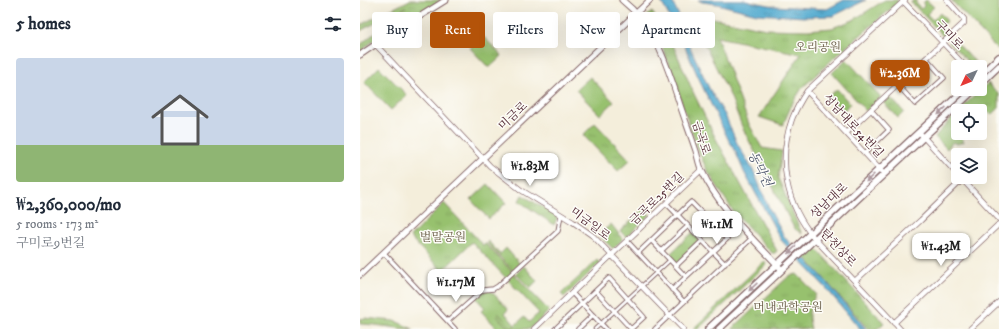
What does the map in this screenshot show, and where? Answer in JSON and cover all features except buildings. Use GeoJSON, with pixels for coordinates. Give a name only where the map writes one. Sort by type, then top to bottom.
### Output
{"type":"FeatureCollection","features":[{"type":"Feature","properties":{"kind":"main road"},"geometry":{"type":"LineString","coordinates":[[422,15],[446,0]]}},
{"type":"Feature","properties":{"kind":"main road","name":"금곡로"},"geometry":{"type":"LineString","coordinates":[[622,0],[634,12]]}},
{"type":"Feature","properties":{"kind":"main road","name":"미금로"},"geometry":{"type":"LineString","coordinates":[[638,12],[650,0]]}},
{"type":"Feature","properties":{"kind":"main road","name":"미금로"},"geometry":{"type":"LineString","coordinates":[[360,275],[628,22]]}},
{"type":"Feature","properties":{"kind":"main road"},"geometry":{"type":"LineString","coordinates":[[360,55],[372,46]]}},
{"type":"Feature","properties":{"kind":"main road","name":"금곡로"},"geometry":{"type":"LineString","coordinates":[[659,48],[671,78],[701,170],[726,210],[752,238],[784,268]]}},
{"type":"Feature","properties":{"kind":"main road"},"geometry":{"type":"LineString","coordinates":[[987,68],[999,57]]}},
{"type":"Feature","properties":{"kind":"main road"},"geometry":{"type":"LineString","coordinates":[[987,77],[999,66]]}},
{"type":"Feature","properties":{"kind":"main road","name":"성남대로"},"geometry":{"type":"LineString","coordinates":[[708,329],[957,96]]}},
{"type":"Feature","properties":{"kind":"main road","name":"성남대로"},"geometry":{"type":"LineString","coordinates":[[719,329],[967,96]]}},
{"type":"Feature","properties":{"kind":"street","name":"구미로"},"geometry":{"type":"LineString","coordinates":[[904,0],[959,60]]}},
{"type":"Feature","properties":{"kind":"street","name":"탄천상로"},"geometry":{"type":"LineString","coordinates":[[900,329],[811,233],[792,202],[785,168],[788,131],[796,109],[806,92],[904,0]]}},
{"type":"Feature","properties":{"kind":"street"},"geometry":{"type":"LineString","coordinates":[[846,133],[964,23],[964,19],[947,0]]}},
{"type":"Feature","properties":{"kind":"street","name":"미금일로"},"geometry":{"type":"LineString","coordinates":[[379,48],[482,159],[514,186],[593,236],[683,329]]}},
{"type":"Feature","properties":{"kind":"street"},"geometry":{"type":"LineString","coordinates":[[898,85],[915,104],[944,78],[926,58]]}},
{"type":"Feature","properties":{"kind":"street","name":"성남대로54번길"},"geometry":{"type":"LineString","coordinates":[[806,92],[884,174]]}},
{"type":"Feature","properties":{"kind":"street"},"geometry":{"type":"LineString","coordinates":[[865,153],[889,130],[871,110]]}},
{"type":"Feature","properties":{"kind":"street"},"geometry":{"type":"LineString","coordinates":[[918,132],[951,167]]}},
{"type":"Feature","properties":{"kind":"street","name":"금곡로25번길"},"geometry":{"type":"LineString","coordinates":[[534,329],[701,170]]}},
{"type":"Feature","properties":{"kind":"street"},"geometry":{"type":"LineString","coordinates":[[855,281],[921,220],[955,184]]}},
{"type":"Feature","properties":{"kind":"street"},"geometry":{"type":"LineString","coordinates":[[967,184],[999,219]]}},
{"type":"Feature","properties":{"kind":"street"},"geometry":{"type":"LineString","coordinates":[[638,253],[691,202],[727,240],[672,290]]}},
{"type":"Feature","properties":{"kind":"street"},"geometry":{"type":"LineString","coordinates":[[667,204],[725,264]]}},
{"type":"Feature","properties":{"kind":"street"},"geometry":{"type":"LineString","coordinates":[[698,236],[726,210]]}},
{"type":"Feature","properties":{"kind":"street"},"geometry":{"type":"LineString","coordinates":[[448,321],[483,290],[493,289],[498,286],[558,231],[561,215]]}},
{"type":"Feature","properties":{"kind":"street"},"geometry":{"type":"LineString","coordinates":[[894,323],[999,224]]}},
{"type":"Feature","properties":{"kind":"street"},"geometry":{"type":"LineString","coordinates":[[661,251],[688,226]]}},
{"type":"Feature","properties":{"kind":"street"},"geometry":{"type":"LineString","coordinates":[[655,329],[752,238]]}},
{"type":"Feature","properties":{"kind":"street"},"geometry":{"type":"LineString","coordinates":[[651,240],[686,277]]}},
{"type":"Feature","properties":{"kind":"street"},"geometry":{"type":"LineString","coordinates":[[676,266],[702,241]]}},
{"type":"Feature","properties":{"kind":"street","name":"금곡로25번길"},"geometry":{"type":"LineString","coordinates":[[627,242],[684,302]]}},
{"type":"Feature","properties":{"kind":"street"},"geometry":{"type":"LineString","coordinates":[[384,253],[455,329]]}},
{"type":"Feature","properties":{"kind":"street"},"geometry":{"type":"LineString","coordinates":[[596,329],[670,260]]}},
{"type":"Feature","properties":{"kind":"street"},"geometry":{"type":"LineString","coordinates":[[556,329],[582,304],[596,291],[610,278],[644,316],[631,329],[596,291]]}},
{"type":"Feature","properties":{"kind":"street"},"geometry":{"type":"LineString","coordinates":[[572,293],[606,329]]}},
{"type":"Feature","properties":{"kind":"street"},"geometry":{"type":"LineString","coordinates":[[970,329],[999,302]]}},
{"type":"Feature","properties":{"kind":"street"},"geometry":{"type":"LineString","coordinates":[[578,329],[593,315]]}},
{"type":"Feature","properties":{"kind":"green space"},"geometry":{"type":"Polygon","coordinates":[[[410,0],[442,0],[421,12],[400,12],[406,7],[396,12],[386,12],[410,0]]]}},
{"type":"Feature","properties":{"kind":"green space","name":"오리공원"},"geometry":{"type":"Polygon","coordinates":[[[885,0],[897,0],[899,2],[834,58],[802,88],[792,104],[783,125],[759,117],[801,54],[717,37],[749,124],[762,148],[782,151],[778,178],[802,234],[794,228],[743,129],[730,95],[706,48],[715,48],[715,18],[766,29],[808,30],[832,28],[853,20],[885,0]]]}},
{"type":"Feature","properties":{"kind":"green space"},"geometry":{"type":"Polygon","coordinates":[[[916,0],[916,3],[921,9],[926,0],[934,7],[927,14],[933,20],[940,13],[947,21],[943,24],[941,22],[938,26],[943,32],[948,32],[943,36],[911,2],[916,0]]]}},
{"type":"Feature","properties":{"kind":"green space"},"geometry":{"type":"Polygon","coordinates":[[[951,0],[999,0],[999,47],[997,49],[951,0]]]}},
{"type":"Feature","properties":{"kind":"green space"},"geometry":{"type":"Polygon","coordinates":[[[372,19],[372,25],[360,31],[360,25],[372,19]]]}},
{"type":"Feature","properties":{"kind":"green space"},"geometry":{"type":"Polygon","coordinates":[[[372,35],[372,42],[360,53],[360,45],[372,35]]]}},
{"type":"Feature","properties":{"kind":"green space"},"geometry":{"type":"Polygon","coordinates":[[[485,38],[502,56],[489,68],[470,48],[485,48],[485,38]]]}},
{"type":"Feature","properties":{"kind":"green space"},"geometry":{"type":"Polygon","coordinates":[[[953,39],[973,60],[966,60],[949,42],[953,39]]]}},
{"type":"Feature","properties":{"kind":"green space"},"geometry":{"type":"Polygon","coordinates":[[[663,48],[674,48],[694,94],[715,137],[777,251],[775,253],[772,253],[733,211],[708,172],[698,150],[663,48]]]}},
{"type":"Feature","properties":{"kind":"green space"},"geometry":{"type":"Polygon","coordinates":[[[846,59],[881,97],[866,111],[832,73],[846,59]]]}},
{"type":"Feature","properties":{"kind":"green space"},"geometry":{"type":"Polygon","coordinates":[[[379,67],[407,95],[391,110],[364,82],[379,67]]]}},
{"type":"Feature","properties":{"kind":"green space"},"geometry":{"type":"Polygon","coordinates":[[[590,77],[614,102],[600,115],[576,90],[590,77]]]}},
{"type":"Feature","properties":{"kind":"green space"},"geometry":{"type":"Polygon","coordinates":[[[988,83],[999,94],[999,108],[992,115],[989,112],[987,114],[987,104],[966,104],[974,96],[987,96],[988,83]]]}},
{"type":"Feature","properties":{"kind":"green space"},"geometry":{"type":"Polygon","coordinates":[[[837,89],[850,104],[843,111],[828,97],[837,89]]]}},
{"type":"Feature","properties":{"kind":"green space"},"geometry":{"type":"Polygon","coordinates":[[[888,95],[904,112],[898,118],[882,101],[888,95]]]}},
{"type":"Feature","properties":{"kind":"green space"},"geometry":{"type":"Polygon","coordinates":[[[951,118],[951,140],[963,140],[964,142],[957,144],[953,142],[947,149],[935,137],[951,118]]]}},
{"type":"Feature","properties":{"kind":"green space"},"geometry":{"type":"Polygon","coordinates":[[[595,123],[630,160],[618,171],[583,135],[595,123]]]}},
{"type":"Feature","properties":{"kind":"green space"},"geometry":{"type":"Polygon","coordinates":[[[488,184],[506,203],[489,219],[471,200],[488,184]]]}},
{"type":"Feature","properties":{"kind":"green space"},"geometry":{"type":"Polygon","coordinates":[[[522,195],[558,216],[554,225],[519,201],[522,195]]]}},
{"type":"Feature","properties":{"kind":"green space","name":"벌말공원"},"geometry":{"type":"Polygon","coordinates":[[[444,203],[483,245],[485,243],[549,311],[530,329],[509,329],[496,315],[498,313],[512,328],[524,317],[529,322],[539,313],[472,242],[442,271],[410,237],[444,203]]]}},
{"type":"Feature","properties":{"kind":"green space"},"geometry":{"type":"Polygon","coordinates":[[[644,209],[650,215],[626,237],[620,231],[644,209]]]}},
{"type":"Feature","properties":{"kind":"green space"},"geometry":{"type":"Polygon","coordinates":[[[611,224],[623,239],[613,249],[599,235],[611,224]]]}},
{"type":"Feature","properties":{"kind":"green space"},"geometry":{"type":"Polygon","coordinates":[[[693,232],[702,241],[677,264],[669,255],[693,232]]]}},
{"type":"Feature","properties":{"kind":"green space"},"geometry":{"type":"Polygon","coordinates":[[[488,241],[500,254],[506,248],[520,264],[513,271],[487,243],[488,241]]]}},
{"type":"Feature","properties":{"kind":"green space"},"geometry":{"type":"Polygon","coordinates":[[[815,247],[884,323],[877,329],[868,329],[804,256],[815,247]]]}},
{"type":"Feature","properties":{"kind":"green space"},"geometry":{"type":"Polygon","coordinates":[[[597,260],[600,263],[564,297],[561,294],[597,260]]]}},
{"type":"Feature","properties":{"kind":"green space"},"geometry":{"type":"Polygon","coordinates":[[[765,261],[766,265],[698,329],[693,329],[765,261]]]}},
{"type":"Feature","properties":{"kind":"green space"},"geometry":{"type":"Polygon","coordinates":[[[524,266],[537,281],[530,288],[516,274],[524,266]]]}},
{"type":"Feature","properties":{"kind":"green space","name":"머내과학공원"},"geometry":{"type":"Polygon","coordinates":[[[797,274],[816,294],[809,311],[811,329],[732,329],[789,276],[797,274]]]}},
{"type":"Feature","properties":{"kind":"green space"},"geometry":{"type":"Polygon","coordinates":[[[484,290],[490,290],[508,309],[505,313],[515,325],[512,328],[513,329],[498,329],[481,311],[485,308],[476,298],[484,290]]]}},
{"type":"Feature","properties":{"kind":"green space"},"geometry":{"type":"Polygon","coordinates":[[[365,318],[395,321],[413,329],[360,324],[360,319],[365,318]]]}},
{"type":"Feature","properties":{"kind":"water"},"geometry":{"type":"Polygon","coordinates":[[[660,0],[672,0],[677,12],[667,12],[660,0]]]}},
{"type":"Feature","properties":{"kind":"water"},"geometry":{"type":"Polygon","coordinates":[[[698,0],[744,0],[774,6],[827,9],[844,0],[866,0],[833,16],[804,17],[757,14],[698,0]]]}},
{"type":"Feature","properties":{"kind":"water"},"geometry":{"type":"Polygon","coordinates":[[[685,48],[691,48],[710,90],[725,115],[737,143],[754,172],[770,210],[784,236],[821,275],[866,329],[860,329],[826,288],[781,240],[744,172],[734,148],[729,141],[685,48]]]}},
{"type":"Feature","properties":{"kind":"water label","name":"동막천"},"geometry":{"type":"Point","coordinates":[760,169]}}]}
